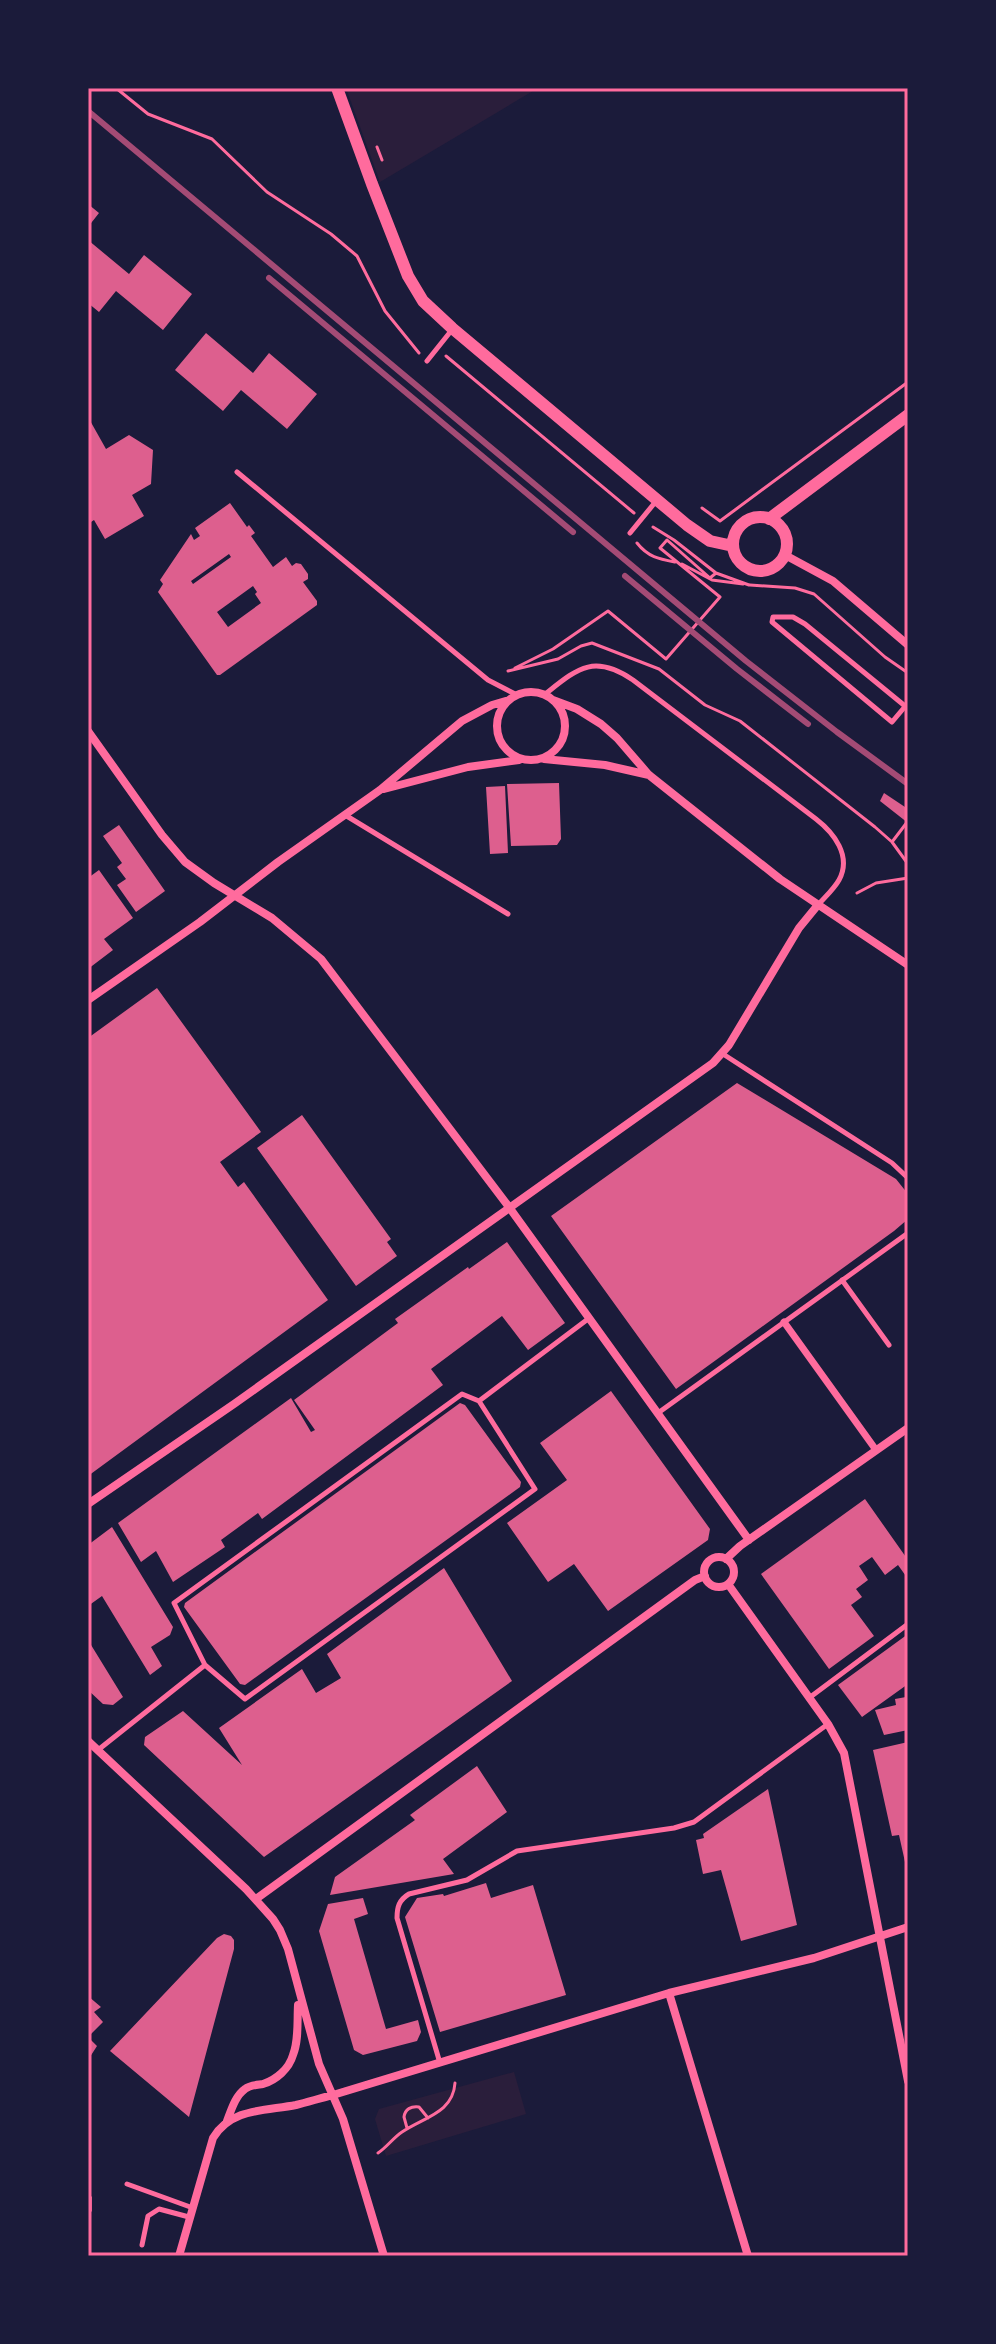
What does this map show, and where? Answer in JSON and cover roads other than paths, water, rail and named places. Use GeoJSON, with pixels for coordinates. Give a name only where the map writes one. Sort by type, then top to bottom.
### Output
{"type":"FeatureCollection","features":[{"type":"Feature","properties":{"kind":"main road"},"geometry":{"type":"LineString","coordinates":[[337,88],[395,244],[423,301],[687,525],[710,541],[733,546]]}},
{"type":"Feature","properties":{"kind":"main road"},"geometry":{"type":"LineString","coordinates":[[769,519],[908,415]]}},
{"type":"Feature","properties":{"kind":"main road"},"geometry":{"type":"LineString","coordinates":[[760,517],[775,522],[787,540],[785,555],[780,563],[773,568],[755,571],[740,562],[733,546],[738,529],[760,517]]}},
{"type":"Feature","properties":{"kind":"street"},"geometry":{"type":"LineString","coordinates":[[785,555],[833,581],[908,645]]}},
{"type":"Feature","properties":{"kind":"street"},"geometry":{"type":"LineString","coordinates":[[88,1000],[380,790],[462,721],[492,705],[535,692],[577,709],[601,724],[649,775],[780,879],[908,965]]}},
{"type":"Feature","properties":{"kind":"street"},"geometry":{"type":"LineString","coordinates":[[513,698],[503,708],[497,728],[504,748],[522,759]]}},
{"type":"Feature","properties":{"kind":"street"},"geometry":{"type":"LineString","coordinates":[[543,759],[559,747],[564,738],[564,717],[553,700]]}},
{"type":"Feature","properties":{"kind":"street"},"geometry":{"type":"LineString","coordinates":[[88,731],[174,850],[199,872],[294,934],[321,959],[509,1207],[749,1540]]}},
{"type":"Feature","properties":{"kind":"street"},"geometry":{"type":"LineString","coordinates":[[380,790],[468,767],[522,759],[605,765],[649,775]]}},
{"type":"Feature","properties":{"kind":"street"},"geometry":{"type":"LineString","coordinates":[[88,1504],[691,1081],[723,1054],[799,928],[817,906]]}},
{"type":"Feature","properties":{"kind":"street"},"geometry":{"type":"LineString","coordinates":[[784,1322],[876,1450]]}},
{"type":"Feature","properties":{"kind":"street"},"geometry":{"type":"LineString","coordinates":[[726,1559],[908,1428]]}},
{"type":"Feature","properties":{"kind":"street"},"geometry":{"type":"LineString","coordinates":[[717,1557],[731,1563],[734,1573],[728,1584],[722,1586],[712,1585],[705,1576],[704,1569],[709,1561],[717,1557]]}},
{"type":"Feature","properties":{"kind":"street"},"geometry":{"type":"LineString","coordinates":[[256,1899],[695,1580],[705,1576]]}},
{"type":"Feature","properties":{"kind":"street"},"geometry":{"type":"LineString","coordinates":[[728,1584],[828,1724],[844,1753],[908,2081]]}},
{"type":"Feature","properties":{"kind":"street"},"geometry":{"type":"LineString","coordinates":[[88,1741],[256,1899],[280,1930],[319,2064],[343,2119],[384,2256]]}},
{"type":"Feature","properties":{"kind":"street"},"geometry":{"type":"LineString","coordinates":[[179,2256],[213,2138],[226,2122],[250,2111],[298,2105],[669,1993],[814,1958],[908,1927]]}},
{"type":"Feature","properties":{"kind":"street"},"geometry":{"type":"LineString","coordinates":[[669,1993],[748,2256]]}},
{"type":"Feature","properties":{"kind":"street"},"geometry":{"type":"LineString","coordinates":[[226,2122],[244,2089],[275,2078],[293,2058],[299,1995]]}},
{"type":"Feature","properties":{"kind":"lane"},"geometry":{"type":"LineString","coordinates":[[427,361],[452,328]]}},
{"type":"Feature","properties":{"kind":"lane"},"geometry":{"type":"LineString","coordinates":[[237,472],[513,698]]}},
{"type":"Feature","properties":{"kind":"lane"},"geometry":{"type":"LineString","coordinates":[[630,533],[658,499]]}},
{"type":"Feature","properties":{"kind":"lane"},"geometry":{"type":"LineString","coordinates":[[773,617],[793,617],[805,624],[906,704],[892,722],[772,622],[773,617]]}},
{"type":"Feature","properties":{"kind":"lane"},"geometry":{"type":"LineString","coordinates":[[544,695],[582,667],[600,665],[611,668],[633,680],[821,823],[838,842],[843,863],[837,883],[817,906]]}},
{"type":"Feature","properties":{"kind":"lane"},"geometry":{"type":"LineString","coordinates":[[345,814],[508,914]]}},
{"type":"Feature","properties":{"kind":"lane"},"geometry":{"type":"LineString","coordinates":[[723,1054],[892,1163],[908,1178]]}},
{"type":"Feature","properties":{"kind":"lane"},"geometry":{"type":"LineString","coordinates":[[658,1413],[908,1233]]}},
{"type":"Feature","properties":{"kind":"lane"},"geometry":{"type":"LineString","coordinates":[[842,1280],[889,1345]]}},
{"type":"Feature","properties":{"kind":"lane"},"geometry":{"type":"LineString","coordinates":[[479,1401],[588,1319]]}},
{"type":"Feature","properties":{"kind":"lane"},"geometry":{"type":"LineString","coordinates":[[462,1394],[479,1401],[535,1489],[245,1699],[205,1665],[174,1603],[462,1394]]}},
{"type":"Feature","properties":{"kind":"lane"},"geometry":{"type":"LineString","coordinates":[[809,1698],[908,1624]]}},
{"type":"Feature","properties":{"kind":"lane"},"geometry":{"type":"LineString","coordinates":[[98,1750],[205,1665]]}},
{"type":"Feature","properties":{"kind":"lane"},"geometry":{"type":"LineString","coordinates":[[440,2064],[397,1918],[403,1898],[467,1880],[517,1851],[686,1826],[703,1817],[828,1724]]}},
{"type":"Feature","properties":{"kind":"lane"},"geometry":{"type":"LineString","coordinates":[[129,2185],[192,2213]]}},
{"type":"Feature","properties":{"kind":"lane"},"geometry":{"type":"LineString","coordinates":[[142,2245],[148,2216],[159,2209],[192,2213]]}},
{"type":"Feature","properties":{"kind":"railway"},"geometry":{"type":"LineString","coordinates":[[88,111],[746,661],[908,784]]}},
{"type":"Feature","properties":{"kind":"railway"},"geometry":{"type":"LineString","coordinates":[[269,278],[573,532]]}},
{"type":"Feature","properties":{"kind":"railway"},"geometry":{"type":"LineString","coordinates":[[625,576],[808,724]]}}]}
